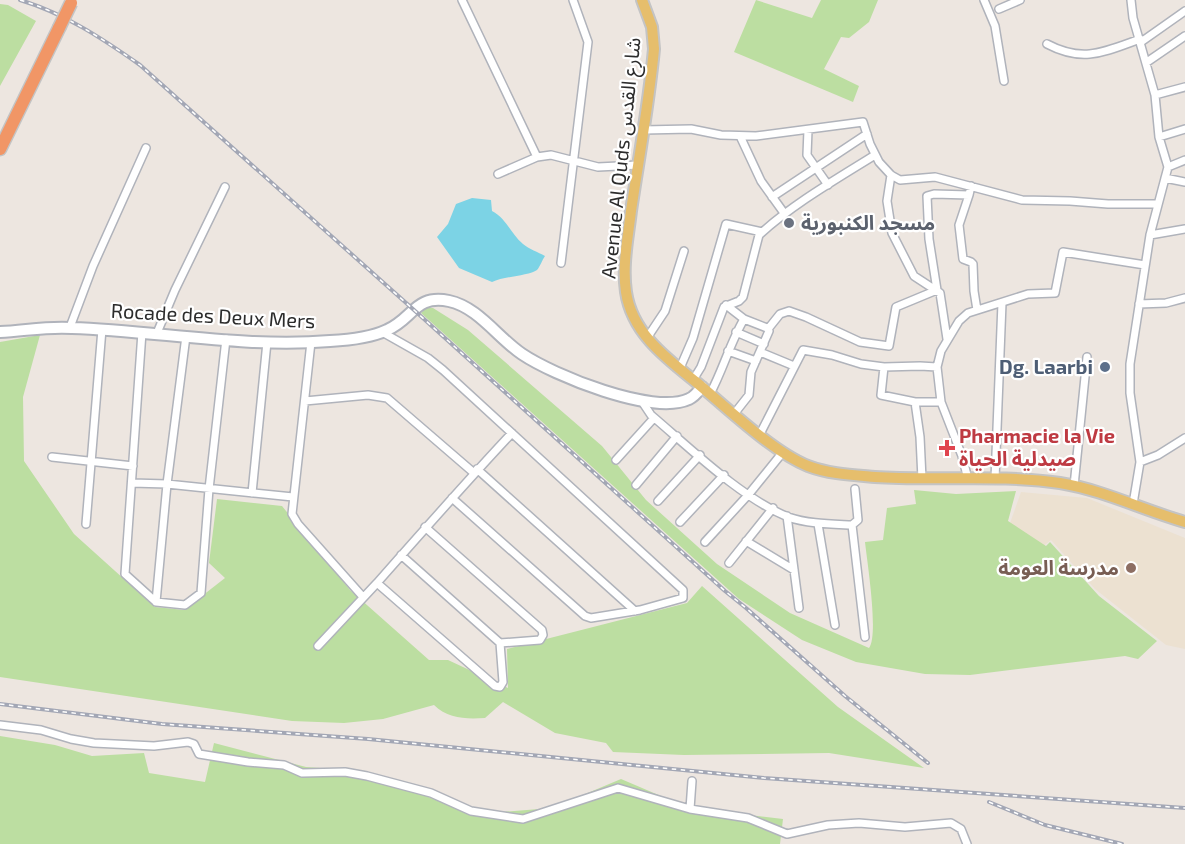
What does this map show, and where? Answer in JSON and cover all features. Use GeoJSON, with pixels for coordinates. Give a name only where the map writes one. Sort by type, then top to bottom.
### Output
{"type":"FeatureCollection","features":[{"type":"Feature","properties":{"kind":"highway"},"geometry":{"type":"LineString","coordinates":[[0,149],[71,2]]}},
{"type":"Feature","properties":{"kind":"main road","name":"Avenue Al Quds شارع القدس"},"geometry":{"type":"LineString","coordinates":[[642,0],[652,27],[654,49],[625,258],[625,277],[626,294],[640,328],[647,338],[734,414],[783,452],[807,465],[839,474],[922,480],[995,479],[1049,482],[1074,486],[1185,522]]}},
{"type":"Feature","properties":{"kind":"main road","name":"Rocade des Deux Mers"},"geometry":{"type":"LineString","coordinates":[[1,332],[70,327],[267,342],[311,342],[382,333],[400,323],[425,301],[450,301],[473,313],[514,349],[536,362],[597,389],[641,400],[676,403],[690,399],[701,387]]}},
{"type":"Feature","properties":{"kind":"street"},"geometry":{"type":"LineString","coordinates":[[462,0],[537,157]]}},
{"type":"Feature","properties":{"kind":"street"},"geometry":{"type":"LineString","coordinates":[[561,263],[588,42],[573,0]]}},
{"type":"Feature","properties":{"kind":"street"},"geometry":{"type":"LineString","coordinates":[[984,0],[995,26],[1004,81]]}},
{"type":"Feature","properties":{"kind":"street"},"geometry":{"type":"LineString","coordinates":[[1003,5],[1020,0]]}},
{"type":"Feature","properties":{"kind":"street"},"geometry":{"type":"LineString","coordinates":[[1133,504],[1140,462],[1129,382],[1150,235],[1168,166],[1159,136],[1155,95],[1131,3],[1139,0]]}},
{"type":"Feature","properties":{"kind":"street"},"geometry":{"type":"LineString","coordinates":[[1047,44],[1063,52],[1096,55],[1140,40],[1185,11]]}},
{"type":"Feature","properties":{"kind":"street"},"geometry":{"type":"LineString","coordinates":[[1147,62],[1185,36]]}},
{"type":"Feature","properties":{"kind":"street"},"geometry":{"type":"LineString","coordinates":[[1155,95],[1185,87]]}},
{"type":"Feature","properties":{"kind":"street"},"geometry":{"type":"LineString","coordinates":[[643,130],[691,129],[740,136],[863,122],[874,154],[891,175],[902,180],[935,177],[1022,200],[1158,204]]}},
{"type":"Feature","properties":{"kind":"street"},"geometry":{"type":"LineString","coordinates":[[1159,136],[1185,129]]}},
{"type":"Feature","properties":{"kind":"street"},"geometry":{"type":"LineString","coordinates":[[808,130],[807,155],[828,184]]}},
{"type":"Feature","properties":{"kind":"street"},"geometry":{"type":"LineString","coordinates":[[772,197],[867,134]]}},
{"type":"Feature","properties":{"kind":"street"},"geometry":{"type":"LineString","coordinates":[[740,136],[758,174],[784,213]]}},
{"type":"Feature","properties":{"kind":"street"},"geometry":{"type":"LineString","coordinates":[[70,327],[93,266],[146,148]]}},
{"type":"Feature","properties":{"kind":"street"},"geometry":{"type":"LineString","coordinates":[[701,387],[701,367],[726,305],[742,299],[758,237],[784,213],[874,154]]}},
{"type":"Feature","properties":{"kind":"street"},"geometry":{"type":"LineString","coordinates":[[498,174],[537,157],[551,156],[598,167],[638,165]]}},
{"type":"Feature","properties":{"kind":"street"},"geometry":{"type":"LineString","coordinates":[[1168,166],[1185,160]]}},
{"type":"Feature","properties":{"kind":"street"},"geometry":{"type":"LineString","coordinates":[[891,175],[887,201],[892,233],[914,276],[937,290]]}},
{"type":"Feature","properties":{"kind":"street"},"geometry":{"type":"LineString","coordinates":[[1165,178],[1185,182]]}},
{"type":"Feature","properties":{"kind":"street"},"geometry":{"type":"LineString","coordinates":[[971,186],[959,222],[959,231],[963,259],[973,264],[977,310]]}},
{"type":"Feature","properties":{"kind":"street"},"geometry":{"type":"LineString","coordinates":[[157,333],[175,290],[225,187]]}},
{"type":"Feature","properties":{"kind":"street"},"geometry":{"type":"LineString","coordinates":[[947,339],[929,239],[927,196],[934,194],[969,195]]}},
{"type":"Feature","properties":{"kind":"street"},"geometry":{"type":"LineString","coordinates":[[680,368],[693,338],[726,224],[762,232]]}},
{"type":"Feature","properties":{"kind":"street"},"geometry":{"type":"LineString","coordinates":[[1150,235],[1185,230]]}},
{"type":"Feature","properties":{"kind":"street"},"geometry":{"type":"LineString","coordinates":[[647,338],[665,311],[684,251]]}},
{"type":"Feature","properties":{"kind":"street"},"geometry":{"type":"LineString","coordinates":[[968,479],[941,402],[937,368],[947,339],[963,316],[1028,294],[1055,293],[1063,252],[1145,265]]}},
{"type":"Feature","properties":{"kind":"street"},"geometry":{"type":"LineString","coordinates":[[734,414],[749,395],[752,372],[768,328],[780,314],[789,311],[860,342],[888,346],[896,307],[937,290]]}},
{"type":"Feature","properties":{"kind":"street"},"geometry":{"type":"LineString","coordinates":[[1139,304],[1166,303],[1185,298]]}},
{"type":"Feature","properties":{"kind":"street"},"geometry":{"type":"LineString","coordinates":[[995,479],[1002,303]]}},
{"type":"Feature","properties":{"kind":"street"},"geometry":{"type":"LineString","coordinates":[[726,305],[744,319],[768,328]]}},
{"type":"Feature","properties":{"kind":"street"},"geometry":{"type":"LineString","coordinates":[[701,387],[728,351],[744,319]]}},
{"type":"Feature","properties":{"kind":"street"},"geometry":{"type":"LineString","coordinates":[[86,524],[102,329]]}},
{"type":"Feature","properties":{"kind":"street"},"geometry":{"type":"LineString","coordinates":[[142,332],[125,574],[156,602],[185,604],[201,593],[209,489],[226,339]]}},
{"type":"Feature","properties":{"kind":"street"},"geometry":{"type":"LineString","coordinates":[[736,332],[764,344]]}},
{"type":"Feature","properties":{"kind":"street"},"geometry":{"type":"LineString","coordinates":[[382,333],[428,358],[683,590],[684,596],[680,600],[635,611],[591,618],[585,616],[452,498]]}},
{"type":"Feature","properties":{"kind":"street"},"geometry":{"type":"LineString","coordinates":[[156,602],[167,484],[186,336]]}},
{"type":"Feature","properties":{"kind":"street"},"geometry":{"type":"LineString","coordinates":[[252,493],[267,342]]}},
{"type":"Feature","properties":{"kind":"street"},"geometry":{"type":"LineString","coordinates":[[311,342],[292,514],[298,524],[363,597]]}},
{"type":"Feature","properties":{"kind":"street"},"geometry":{"type":"LineString","coordinates":[[760,434],[803,350],[832,355],[861,364],[937,368]]}},
{"type":"Feature","properties":{"kind":"street"},"geometry":{"type":"LineString","coordinates":[[728,351],[756,361]]}},
{"type":"Feature","properties":{"kind":"street"},"geometry":{"type":"LineString","coordinates":[[760,352],[794,366]]}},
{"type":"Feature","properties":{"kind":"street"},"geometry":{"type":"LineString","coordinates":[[1074,486],[1087,357]]}},
{"type":"Feature","properties":{"kind":"street"},"geometry":{"type":"LineString","coordinates":[[884,367],[881,395],[915,402],[941,402]]}},
{"type":"Feature","properties":{"kind":"street"},"geometry":{"type":"LineString","coordinates":[[305,401],[368,395],[387,398],[476,471],[635,611]]}},
{"type":"Feature","properties":{"kind":"street"},"geometry":{"type":"LineString","coordinates":[[641,400],[654,417],[724,475],[748,494],[787,516],[819,524],[852,525],[858,520],[855,489]]}},
{"type":"Feature","properties":{"kind":"street"},"geometry":{"type":"LineString","coordinates":[[915,402],[920,436],[922,480]]}},
{"type":"Feature","properties":{"kind":"street"},"geometry":{"type":"LineString","coordinates":[[616,460],[654,417]]}},
{"type":"Feature","properties":{"kind":"street"},"geometry":{"type":"LineString","coordinates":[[318,646],[512,433]]}},
{"type":"Feature","properties":{"kind":"street"},"geometry":{"type":"LineString","coordinates":[[636,485],[677,436]]}},
{"type":"Feature","properties":{"kind":"street"},"geometry":{"type":"LineString","coordinates":[[1140,462],[1158,455],[1185,438]]}},
{"type":"Feature","properties":{"kind":"street"},"geometry":{"type":"LineString","coordinates":[[705,542],[783,452]]}},
{"type":"Feature","properties":{"kind":"street"},"geometry":{"type":"LineString","coordinates":[[658,501],[699,455]]}},
{"type":"Feature","properties":{"kind":"street"},"geometry":{"type":"LineString","coordinates":[[52,457],[133,466]]}},
{"type":"Feature","properties":{"kind":"street"},"geometry":{"type":"LineString","coordinates":[[680,522],[724,475]]}},
{"type":"Feature","properties":{"kind":"street"},"geometry":{"type":"LineString","coordinates":[[132,483],[167,484],[293,497]]}},
{"type":"Feature","properties":{"kind":"street"},"geometry":{"type":"LineString","coordinates":[[729,563],[773,508]]}},
{"type":"Feature","properties":{"kind":"street"},"geometry":{"type":"LineString","coordinates":[[787,516],[799,608]]}},
{"type":"Feature","properties":{"kind":"street"},"geometry":{"type":"LineString","coordinates":[[819,524],[835,625]]}},
{"type":"Feature","properties":{"kind":"street"},"geometry":{"type":"LineString","coordinates":[[852,525],[865,637]]}},
{"type":"Feature","properties":{"kind":"street"},"geometry":{"type":"LineString","coordinates":[[425,527],[543,633],[540,640],[500,643]]}},
{"type":"Feature","properties":{"kind":"street"},"geometry":{"type":"LineString","coordinates":[[746,542],[794,570]]}},
{"type":"Feature","properties":{"kind":"street"},"geometry":{"type":"LineString","coordinates":[[377,583],[469,664],[498,687],[501,686],[503,682],[500,643],[401,555]]}},
{"type":"Feature","properties":{"kind":"street"},"geometry":{"type":"LineString","coordinates":[[0,725],[41,730],[71,739],[94,742],[154,746],[188,742],[194,744],[200,754],[284,765],[302,772],[345,772],[431,793],[471,811],[523,819],[618,788],[690,809],[748,818],[787,834],[838,824],[859,823],[905,827],[951,822],[961,829],[967,844]]}},
{"type":"Feature","properties":{"kind":"street"},"geometry":{"type":"LineString","coordinates":[[690,809],[692,781]]}},
{"type":"Feature","properties":{"kind":"shaded area","name":"مدرسة العومة"},"geometry":{"type":"Polygon","coordinates":[[[1021,492],[1087,498],[1185,538],[1185,649],[1166,645],[1095,589],[1051,540],[1041,548],[1009,526],[1021,492]]]}},
{"type":"Feature","properties":{"kind":"green space"},"geometry":{"type":"Polygon","coordinates":[[[756,0],[812,18],[821,0],[878,0],[869,22],[849,38],[841,37],[824,69],[859,86],[853,102],[734,52],[756,0]]]}},
{"type":"Feature","properties":{"kind":"green space"},"geometry":{"type":"Polygon","coordinates":[[[0,4],[8,5],[36,21],[0,86],[0,4]]]}},
{"type":"Feature","properties":{"kind":"green space"},"geometry":{"type":"Polygon","coordinates":[[[426,308],[433,308],[468,330],[602,446],[646,500],[717,564],[790,613],[869,648],[872,640],[873,614],[865,542],[883,540],[887,508],[916,504],[914,490],[956,494],[1016,491],[1008,521],[1046,546],[1050,542],[1099,596],[1157,641],[1138,659],[1125,656],[970,675],[925,674],[856,662],[802,640],[739,599],[421,313],[426,308]]]}},
{"type":"Feature","properties":{"kind":"green space"},"geometry":{"type":"Polygon","coordinates":[[[40,335],[23,397],[24,461],[74,534],[155,607],[184,610],[225,578],[209,563],[217,499],[282,506],[350,590],[429,660],[448,660],[508,688],[507,649],[687,603],[702,586],[838,707],[924,768],[829,753],[684,755],[613,752],[606,743],[555,733],[503,702],[485,718],[451,716],[434,705],[383,719],[344,723],[292,721],[0,677],[0,342],[40,335]]]}},
{"type":"Feature","properties":{"kind":"green space"},"geometry":{"type":"Polygon","coordinates":[[[0,736],[55,745],[92,756],[144,753],[149,773],[205,782],[214,743],[306,767],[365,771],[465,812],[477,814],[552,808],[621,779],[689,808],[783,819],[780,844],[0,844],[0,736]]]}},
{"type":"Feature","properties":{"kind":"water"},"geometry":{"type":"Polygon","coordinates":[[[472,198],[491,200],[492,211],[501,218],[519,240],[545,256],[537,270],[492,282],[459,268],[437,237],[448,224],[456,204],[472,198]]]}},
{"type":"Feature","properties":{"kind":"railway"},"geometry":{"type":"LineString","coordinates":[[20,0],[68,19],[140,65],[725,591],[845,696],[928,763]]}},
{"type":"Feature","properties":{"kind":"railway"},"geometry":{"type":"LineString","coordinates":[[0,704],[162,724],[368,739],[764,778],[1185,808]]}},
{"type":"Feature","properties":{"kind":"railway"},"geometry":{"type":"LineString","coordinates":[[989,802],[1045,825],[1122,844]]}},
{"type":"Feature","properties":{"kind":"place","name":"مسجد الكنبورية"},"geometry":{"type":"Point","coordinates":[789,223]}},
{"type":"Feature","properties":{"kind":"place","name":"Dg. Laarbi"},"geometry":{"type":"Point","coordinates":[1105,367]}},
{"type":"Feature","properties":{"kind":"place","name":"Pharmacie la Vie صيدلية الحياة"},"geometry":{"type":"Point","coordinates":[947,448]}},
{"type":"Feature","properties":{"kind":"place","name":"مدرسة العومة"},"geometry":{"type":"Point","coordinates":[1131,568]}}]}
